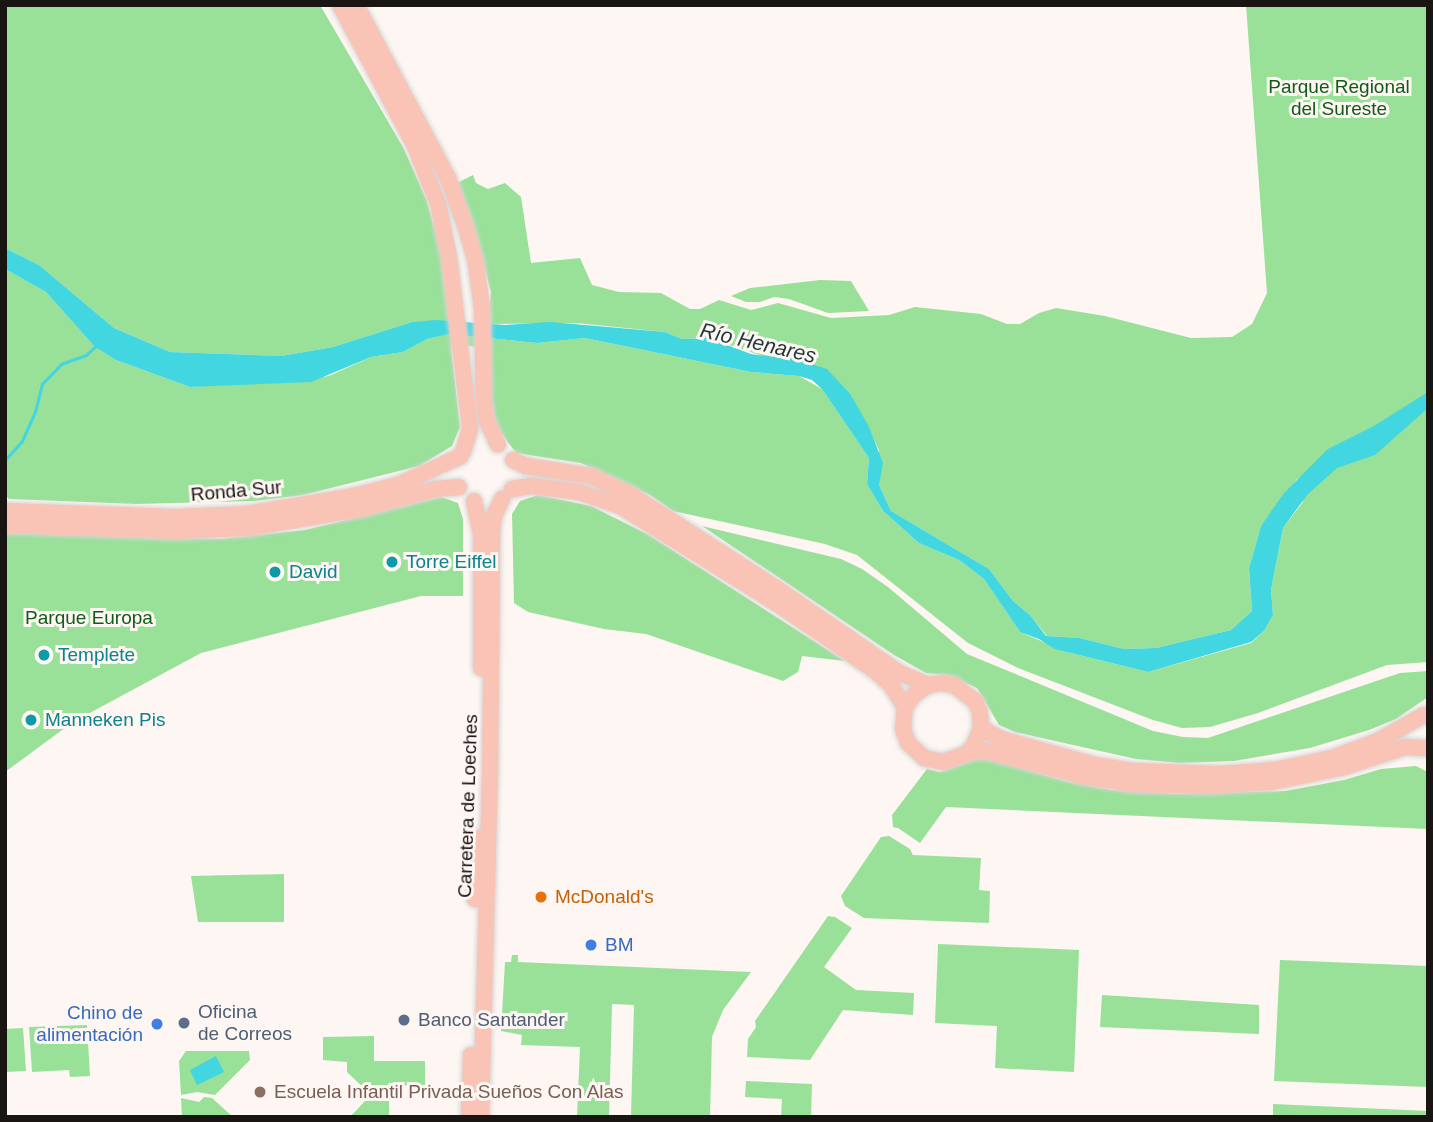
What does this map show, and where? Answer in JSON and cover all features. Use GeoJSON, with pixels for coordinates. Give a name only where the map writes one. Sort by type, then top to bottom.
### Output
{"type":"FeatureCollection","features":[{"type":"Feature","properties":{"kind":"main road"},"geometry":{"type":"LineString","coordinates":[[330,5],[430,181]]}},
{"type":"Feature","properties":{"kind":"main road"},"geometry":{"type":"LineString","coordinates":[[340,5],[408,133],[430,181],[443,225],[470,429],[456,469],[459,487],[474,500],[488,503],[532,486],[579,492],[629,511],[776,603],[874,670],[891,685],[905,707]]}},
{"type":"Feature","properties":{"kind":"main road"},"geometry":{"type":"LineString","coordinates":[[356,5],[448,178],[476,264],[482,308],[484,402],[487,421],[498,445],[513,460],[526,466],[591,476],[630,494],[782,592],[900,673],[928,685],[954,685],[966,691],[980,712],[981,728],[973,747],[966,754]]}},
{"type":"Feature","properties":{"kind":"main road"},"geometry":{"type":"LineString","coordinates":[[462,454],[483,443],[498,445]]}},
{"type":"Feature","properties":{"kind":"main road","name":"Ronda Sur"},"geometry":{"type":"LineString","coordinates":[[5,511],[175,517],[260,512],[398,485],[462,454]]}},
{"type":"Feature","properties":{"kind":"main road"},"geometry":{"type":"LineString","coordinates":[[507,494],[516,475],[513,460]]}},
{"type":"Feature","properties":{"kind":"main road","name":"Ronda Sur"},"geometry":{"type":"LineString","coordinates":[[5,525],[176,531],[249,528],[360,509],[438,489],[459,487]]}},
{"type":"Feature","properties":{"kind":"main road","name":"Carretera de Loeches"},"geometry":{"type":"LineString","coordinates":[[481,1117],[490,768],[492,534],[494,516],[507,494]]}},
{"type":"Feature","properties":{"kind":"main road","name":"Carretera de Loeches"},"geometry":{"type":"LineString","coordinates":[[469,1117],[482,607],[481,525],[474,500]]}},
{"type":"Feature","properties":{"kind":"main road"},"geometry":{"type":"LineString","coordinates":[[928,685],[915,694],[905,707],[902,722],[905,736],[918,754],[943,762],[986,751],[1081,776],[1131,784],[1205,786],[1304,777],[1405,747],[1427,749],[1420,732],[1426,712]]}},
{"type":"Feature","properties":{"kind":"main road"},"geometry":{"type":"LineString","coordinates":[[981,728],[1001,739],[1095,765],[1133,771],[1221,774],[1275,770],[1332,758],[1378,741],[1426,712]]}},
{"type":"Feature","properties":{"kind":"green space"},"geometry":{"type":"Polygon","coordinates":[[[5,5],[320,5],[404,149],[427,201],[441,252],[449,321],[412,322],[333,347],[281,356],[170,352],[114,328],[39,265],[5,248],[5,5]]]}},
{"type":"Feature","properties":{"kind":"green space","name":"Parque Regional del Sureste"},"geometry":{"type":"Polygon","coordinates":[[[1246,5],[1428,5],[1428,662],[1387,665],[1258,713],[1210,727],[1182,728],[1153,720],[1018,668],[968,643],[857,555],[825,544],[673,511],[650,495],[581,463],[516,453],[496,426],[491,404],[490,351],[471,346],[451,347],[460,427],[452,446],[419,466],[303,495],[253,501],[136,504],[9,499],[5,495],[5,269],[46,292],[95,347],[116,360],[190,387],[252,382],[283,383],[329,376],[371,357],[403,352],[427,339],[448,334],[537,343],[585,338],[751,372],[799,376],[822,389],[869,458],[867,484],[883,511],[919,543],[959,560],[984,579],[1020,632],[1067,652],[1148,672],[1251,643],[1264,631],[1273,615],[1271,590],[1283,528],[1303,502],[1298,478],[1261,526],[1249,568],[1252,611],[1231,630],[1156,648],[1124,649],[1080,638],[1047,636],[1031,616],[1013,601],[989,569],[891,511],[879,485],[879,450],[851,395],[799,360],[769,358],[708,338],[682,339],[665,332],[576,323],[488,324],[491,292],[471,217],[457,183],[473,175],[476,183],[488,189],[505,183],[521,197],[531,263],[580,258],[592,285],[619,292],[661,293],[690,309],[700,309],[719,300],[751,310],[778,303],[831,318],[889,315],[915,307],[981,314],[1007,324],[1020,324],[1039,313],[1056,308],[1105,316],[1191,338],[1232,337],[1252,324],[1267,293],[1246,5]]]}},
{"type":"Feature","properties":{"kind":"green space"},"geometry":{"type":"Polygon","coordinates":[[[820,280],[851,281],[869,311],[828,313],[789,299],[774,297],[760,302],[746,302],[731,296],[750,288],[820,280]]]}},
{"type":"Feature","properties":{"kind":"green space"},"geometry":{"type":"Polygon","coordinates":[[[538,495],[591,506],[649,535],[845,661],[802,656],[798,672],[783,681],[646,634],[604,629],[528,612],[514,603],[512,514],[520,501],[538,495]]]}},
{"type":"Feature","properties":{"kind":"green space","name":"Parque Europa"},"geometry":{"type":"Polygon","coordinates":[[[441,497],[458,503],[463,519],[463,596],[421,596],[201,653],[73,722],[5,772],[5,533],[219,539],[305,530],[441,497]]]}},
{"type":"Feature","properties":{"kind":"green space"},"geometry":{"type":"Polygon","coordinates":[[[702,526],[841,559],[862,569],[888,587],[967,654],[1153,731],[1183,737],[1208,738],[1400,673],[1428,671],[1428,697],[1396,719],[1369,730],[1310,748],[1234,761],[1180,763],[1136,759],[1015,732],[999,725],[977,688],[947,675],[926,673],[894,655],[702,526]]]}},
{"type":"Feature","properties":{"kind":"green space"},"geometry":{"type":"Polygon","coordinates":[[[982,757],[1069,782],[1112,790],[1178,794],[1285,791],[1344,780],[1381,769],[1416,766],[1428,772],[1428,829],[946,807],[920,843],[893,827],[892,815],[927,769],[940,772],[982,757]]]}},
{"type":"Feature","properties":{"kind":"green space"},"geometry":{"type":"Polygon","coordinates":[[[889,836],[910,849],[913,855],[981,858],[979,890],[990,891],[989,923],[864,918],[845,906],[841,896],[881,837],[889,836]]]}},
{"type":"Feature","properties":{"kind":"green space"},"geometry":{"type":"Polygon","coordinates":[[[284,874],[284,922],[198,922],[191,876],[284,874]]]}},
{"type":"Feature","properties":{"kind":"green space"},"geometry":{"type":"Polygon","coordinates":[[[828,916],[835,917],[852,928],[824,967],[856,990],[914,993],[913,1015],[843,1010],[810,1060],[747,1057],[748,1039],[756,1027],[755,1021],[828,916]]]}},
{"type":"Feature","properties":{"kind":"green space"},"geometry":{"type":"Polygon","coordinates":[[[938,944],[1079,950],[1074,1072],[995,1068],[997,1026],[935,1023],[938,944]]]}},
{"type":"Feature","properties":{"kind":"green space"},"geometry":{"type":"Polygon","coordinates":[[[512,955],[518,955],[518,962],[751,972],[723,1010],[712,1037],[710,1117],[631,1116],[634,1005],[612,1004],[609,1117],[577,1117],[580,1047],[521,1045],[522,1035],[501,1031],[505,962],[511,962],[512,955]]]}},
{"type":"Feature","properties":{"kind":"green space"},"geometry":{"type":"Polygon","coordinates":[[[1280,960],[1428,966],[1428,1087],[1274,1081],[1280,960]]]}},
{"type":"Feature","properties":{"kind":"green space"},"geometry":{"type":"Polygon","coordinates":[[[1102,995],[1259,1005],[1259,1034],[1100,1027],[1102,995]]]}},
{"type":"Feature","properties":{"kind":"green space"},"geometry":{"type":"Polygon","coordinates":[[[87,1025],[90,1076],[70,1077],[69,1070],[32,1072],[29,1027],[87,1025]]]}},
{"type":"Feature","properties":{"kind":"green space"},"geometry":{"type":"Polygon","coordinates":[[[23,1028],[26,1071],[5,1072],[5,1029],[23,1028]]]}},
{"type":"Feature","properties":{"kind":"green space"},"geometry":{"type":"Polygon","coordinates":[[[374,1036],[374,1061],[425,1061],[425,1085],[389,1086],[389,1117],[350,1117],[365,1101],[368,1092],[347,1072],[347,1062],[323,1060],[323,1037],[374,1036]]]}},
{"type":"Feature","properties":{"kind":"green space"},"geometry":{"type":"Polygon","coordinates":[[[186,1051],[249,1051],[250,1060],[215,1095],[197,1092],[181,1095],[179,1061],[186,1051]]]}},
{"type":"Feature","properties":{"kind":"green space"},"geometry":{"type":"Polygon","coordinates":[[[746,1081],[812,1084],[811,1117],[781,1117],[782,1099],[745,1097],[746,1081]]]}},
{"type":"Feature","properties":{"kind":"green space"},"geometry":{"type":"Polygon","coordinates":[[[204,1097],[212,1098],[233,1117],[182,1117],[181,1098],[199,1102],[204,1097]]]}},
{"type":"Feature","properties":{"kind":"green space"},"geometry":{"type":"Polygon","coordinates":[[[1273,1104],[1428,1111],[1428,1117],[1273,1117],[1273,1104]]]}},
{"type":"Feature","properties":{"kind":"water"},"geometry":{"type":"Polygon","coordinates":[[[5,248],[39,265],[114,328],[170,352],[281,356],[333,347],[412,322],[437,320],[505,325],[550,322],[665,332],[682,339],[708,338],[751,354],[799,360],[827,369],[851,395],[869,427],[883,463],[879,485],[891,511],[989,569],[1013,601],[1031,616],[1046,636],[1080,638],[1124,649],[1156,648],[1231,630],[1252,611],[1249,568],[1261,526],[1284,493],[1328,449],[1374,426],[1428,392],[1428,408],[1375,455],[1337,468],[1308,494],[1296,510],[1283,528],[1271,590],[1273,615],[1264,631],[1251,642],[1148,672],[1055,649],[1020,632],[984,579],[959,560],[919,543],[883,511],[867,484],[869,458],[822,389],[812,380],[799,376],[751,372],[585,338],[537,343],[449,334],[427,339],[403,352],[371,357],[311,382],[190,387],[116,360],[95,347],[46,292],[5,269],[5,248]]]}},
{"type":"Feature","properties":{"kind":"water"},"geometry":{"type":"Polygon","coordinates":[[[216,1056],[224,1072],[197,1085],[190,1070],[216,1056]]]}},
{"type":"Feature","properties":{"kind":"waterway"},"geometry":{"type":"LineString","coordinates":[[5,460],[22,441],[35,412],[42,384],[61,364],[86,355],[96,346]]}},
{"type":"Feature","properties":{"kind":"place","name":"Torre Eiffel"},"geometry":{"type":"Point","coordinates":[392,562]}},
{"type":"Feature","properties":{"kind":"place","name":"David"},"geometry":{"type":"Point","coordinates":[275,572]}},
{"type":"Feature","properties":{"kind":"place","name":"Templete"},"geometry":{"type":"Point","coordinates":[44,655]}},
{"type":"Feature","properties":{"kind":"place","name":"Manneken Pis"},"geometry":{"type":"Point","coordinates":[31,720]}},
{"type":"Feature","properties":{"kind":"place","name":"McDonald's"},"geometry":{"type":"Point","coordinates":[541,897]}},
{"type":"Feature","properties":{"kind":"place","name":"BM"},"geometry":{"type":"Point","coordinates":[591,945]}},
{"type":"Feature","properties":{"kind":"place","name":"Banco Santander"},"geometry":{"type":"Point","coordinates":[404,1020]}},
{"type":"Feature","properties":{"kind":"place","name":"Oficina de Correos"},"geometry":{"type":"Point","coordinates":[184,1023]}},
{"type":"Feature","properties":{"kind":"place","name":"Chino de alimentación"},"geometry":{"type":"Point","coordinates":[157,1024]}},
{"type":"Feature","properties":{"kind":"place","name":"Escuela Infantil Privada Sueños Con Alas"},"geometry":{"type":"Point","coordinates":[260,1092]}},
{"type":"Feature","properties":{"kind":"water label","name":"Río Henares"},"geometry":{"type":"Point","coordinates":[758,343]}}]}
